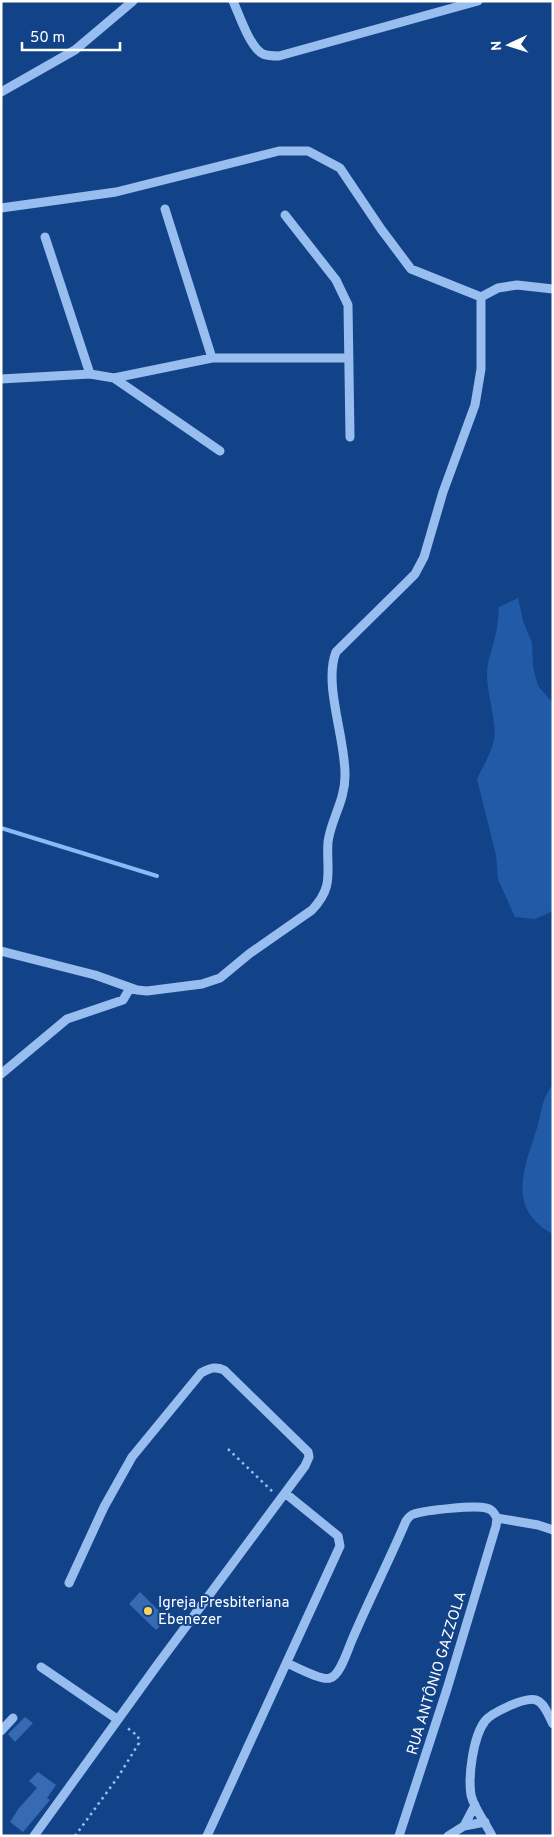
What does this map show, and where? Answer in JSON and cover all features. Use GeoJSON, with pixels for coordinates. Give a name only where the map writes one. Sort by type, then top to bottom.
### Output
{"type":"FeatureCollection","features":[{"type":"Feature","properties":{"kind":"street"},"geometry":{"type":"LineString","coordinates":[[1,92],[75,50],[133,1]]}},
{"type":"Feature","properties":{"kind":"street"},"geometry":{"type":"LineString","coordinates":[[233,1],[258,51],[271,56],[279,56],[478,1]]}},
{"type":"Feature","properties":{"kind":"street"},"geometry":{"type":"LineString","coordinates":[[1,208],[116,192],[279,151],[308,151],[340,168],[381,230],[411,269],[481,298]]}},
{"type":"Feature","properties":{"kind":"street"},"geometry":{"type":"LineString","coordinates":[[165,208],[212,358]]}},
{"type":"Feature","properties":{"kind":"street"},"geometry":{"type":"LineString","coordinates":[[285,215],[336,280],[348,305],[350,437]]}},
{"type":"Feature","properties":{"kind":"street"},"geometry":{"type":"LineString","coordinates":[[45,237],[90,374]]}},
{"type":"Feature","properties":{"kind":"street"},"geometry":{"type":"LineString","coordinates":[[481,298],[498,288],[517,284],[553,289]]}},
{"type":"Feature","properties":{"kind":"street"},"geometry":{"type":"LineString","coordinates":[[1,951],[95,975],[137,990],[155,990],[202,984],[220,978],[249,954],[312,910],[321,900],[327,889],[329,876],[328,840],[343,798],[346,774],[332,681],[333,659],[336,652],[415,574],[424,557],[443,492],[475,405],[481,369],[481,298]]}},
{"type":"Feature","properties":{"kind":"street"},"geometry":{"type":"LineString","coordinates":[[1,379],[90,374],[114,378],[212,358],[349,358]]}},
{"type":"Feature","properties":{"kind":"street"},"geometry":{"type":"LineString","coordinates":[[114,378],[220,451]]}},
{"type":"Feature","properties":{"kind":"street"},"geometry":{"type":"LineString","coordinates":[[1,1074],[67,1019],[123,1000],[130,988]]}},
{"type":"Feature","properties":{"kind":"street"},"geometry":{"type":"LineString","coordinates":[[34,1836],[117,1719],[306,1466],[309,1457],[305,1448],[224,1370],[218,1367],[210,1368],[201,1373],[132,1457],[104,1507],[69,1583]]}},
{"type":"Feature","properties":{"kind":"street"},"geometry":{"type":"LineString","coordinates":[[208,1836],[239,1764],[340,1546],[338,1536],[283,1496]]}},
{"type":"Feature","properties":{"kind":"street"},"geometry":{"type":"LineString","coordinates":[[287,1663],[322,1678],[329,1679],[335,1676],[406,1521],[415,1513],[442,1509],[485,1507],[492,1510],[496,1518],[538,1525],[553,1530]]}},
{"type":"Feature","properties":{"kind":"street","name":"RUA ANTÔNIO GAZZOLA"},"geometry":{"type":"LineString","coordinates":[[399,1836],[446,1690],[496,1526],[496,1518]]}},
{"type":"Feature","properties":{"kind":"street"},"geometry":{"type":"LineString","coordinates":[[41,1667],[117,1719]]}},
{"type":"Feature","properties":{"kind":"street"},"geometry":{"type":"LineString","coordinates":[[492,1836],[471,1796],[470,1770],[474,1748],[484,1722],[491,1716],[528,1699],[536,1700],[543,1704],[553,1724]]}},
{"type":"Feature","properties":{"kind":"street"},"geometry":{"type":"LineString","coordinates":[[1,1731],[13,1718]]}},
{"type":"Feature","properties":{"kind":"street"},"geometry":{"type":"LineString","coordinates":[[464,1826],[475,1805]]}},
{"type":"Feature","properties":{"kind":"street"},"geometry":{"type":"LineString","coordinates":[[448,1836],[464,1826],[485,1822]]}},
{"type":"Feature","properties":{"kind":"path"},"geometry":{"type":"LineString","coordinates":[[228,1449],[283,1496]]}},
{"type":"Feature","properties":{"kind":"path"},"geometry":{"type":"LineString","coordinates":[[74,1836],[118,1777],[139,1744],[138,1736],[117,1719]]}},
{"type":"Feature","properties":{"kind":"shaded area"},"geometry":{"type":"Polygon","coordinates":[[[518,598],[523,621],[532,643],[533,667],[538,686],[553,703],[553,911],[535,919],[515,917],[498,879],[496,855],[477,779],[493,745],[495,733],[487,670],[497,630],[499,607],[518,598]]]}},
{"type":"Feature","properties":{"kind":"shaded area"},"geometry":{"type":"Polygon","coordinates":[[[553,1084],[553,1234],[538,1224],[529,1212],[522,1186],[542,1106],[553,1084]]]}},
{"type":"Feature","properties":{"kind":"building","name":"Igreja Presbiteriana Ebenezer"},"geometry":{"type":"Polygon","coordinates":[[[140,1592],[167,1619],[156,1630],[129,1604],[140,1592]]]}},
{"type":"Feature","properties":{"kind":"building"},"geometry":{"type":"Polygon","coordinates":[[[25,1717],[33,1723],[15,1742],[8,1734],[25,1717]]]}},
{"type":"Feature","properties":{"kind":"building"},"geometry":{"type":"Polygon","coordinates":[[[38,1772],[56,1785],[47,1798],[50,1800],[23,1832],[10,1822],[19,1808],[37,1788],[29,1781],[38,1772]]]}},
{"type":"Feature","properties":{"kind":"waterway"},"geometry":{"type":"LineString","coordinates":[[1,828],[157,876]]}},
{"type":"Feature","properties":{"kind":"place","name":"Igreja Presbiteriana Ebenezer"},"geometry":{"type":"Point","coordinates":[148,1611]}}]}
